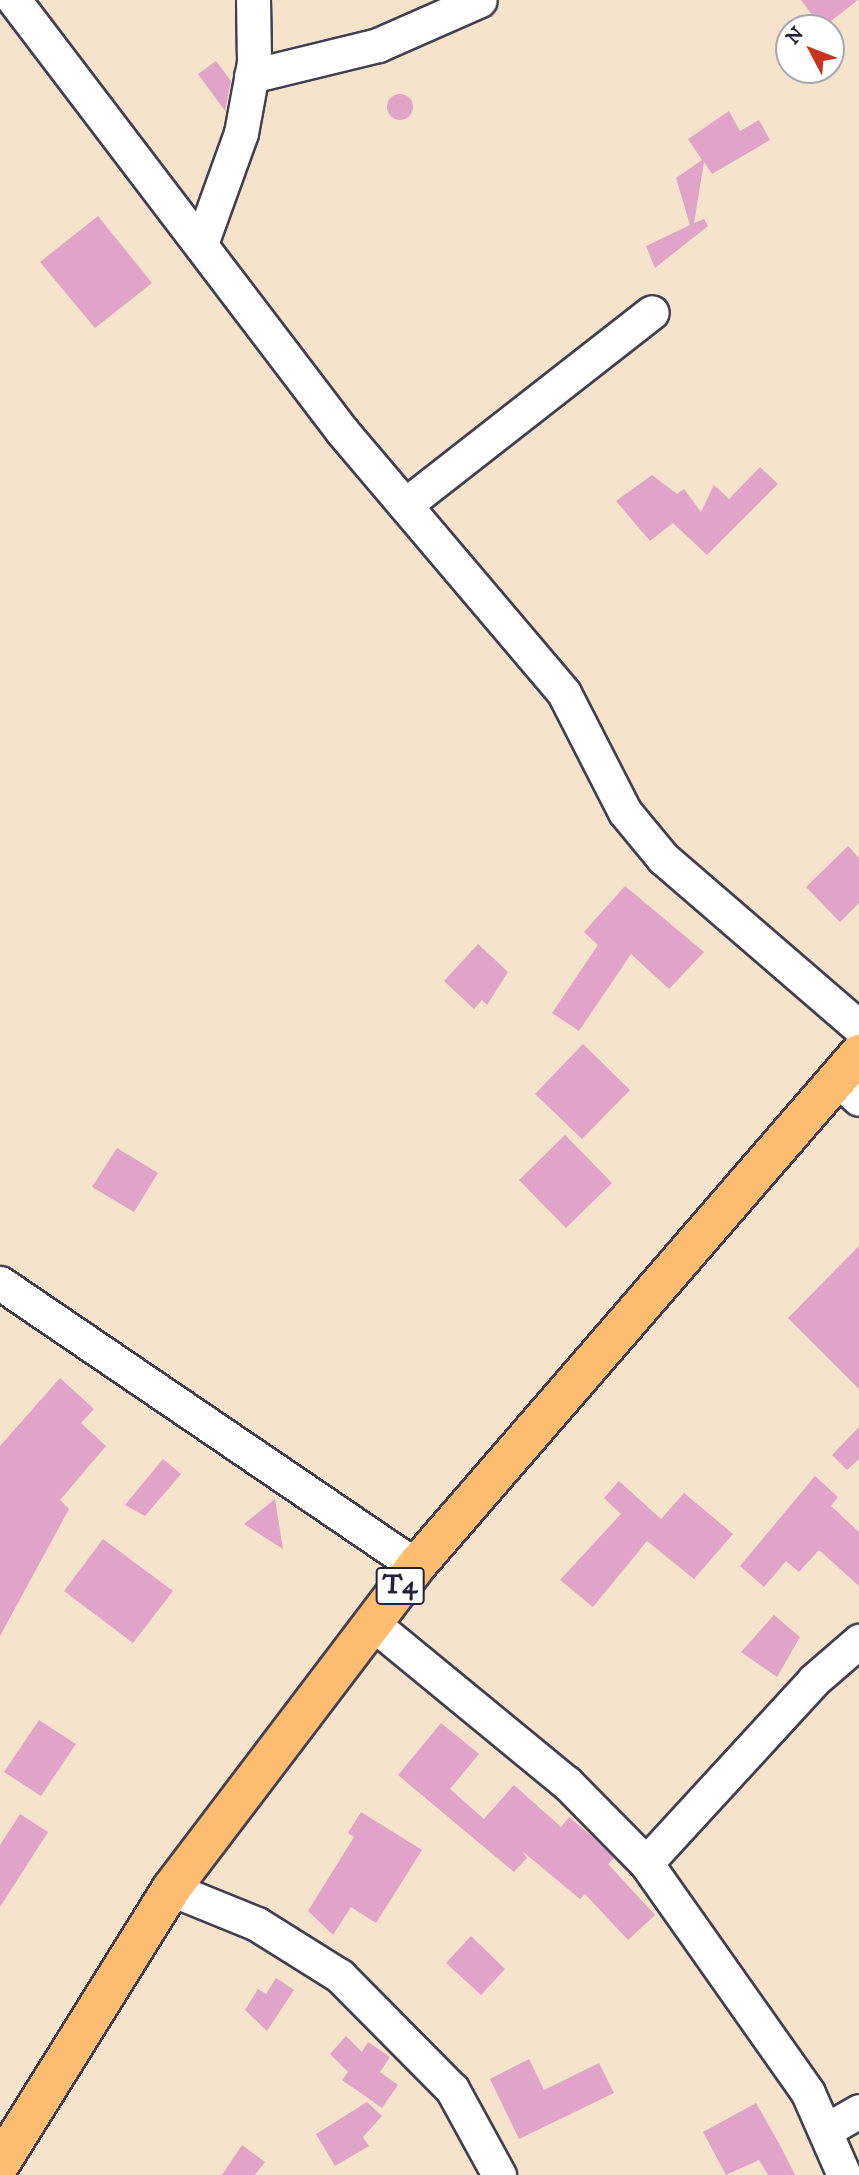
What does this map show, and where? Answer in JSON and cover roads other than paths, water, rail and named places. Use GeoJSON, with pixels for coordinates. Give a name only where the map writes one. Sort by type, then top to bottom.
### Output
{"type":"FeatureCollection","features":[{"type":"Feature","properties":{"kind":"highway","name":"T4"},"geometry":{"type":"LineString","coordinates":[[0,2164],[171,1889],[416,1566],[852,1077]]}},
{"type":"Feature","properties":{"kind":"street"},"geometry":{"type":"LineString","coordinates":[[14,0],[405,505],[564,693],[625,812],[663,858],[859,1027]]}},
{"type":"Feature","properties":{"kind":"street"},"geometry":{"type":"LineString","coordinates":[[201,244],[241,133],[251,76],[253,0]]}},
{"type":"Feature","properties":{"kind":"street"},"geometry":{"type":"LineString","coordinates":[[251,76],[377,45],[480,0]]}},
{"type":"Feature","properties":{"kind":"street"},"geometry":{"type":"LineString","coordinates":[[405,505],[652,312]]}},
{"type":"Feature","properties":{"kind":"street"},"geometry":{"type":"LineString","coordinates":[[0,1283],[416,1566]]}},
{"type":"Feature","properties":{"kind":"street"},"geometry":{"type":"LineString","coordinates":[[372,1623],[567,1783],[646,1863],[707,1942],[828,2129],[844,2175]]}},
{"type":"Feature","properties":{"kind":"street"},"geometry":{"type":"LineString","coordinates":[[646,1863],[814,1680],[859,1641]]}},
{"type":"Feature","properties":{"kind":"street"},"geometry":{"type":"LineString","coordinates":[[171,1889],[257,1924],[340,1976],[452,2089],[499,2175]]}},
{"type":"Feature","properties":{"kind":"street"},"geometry":{"type":"LineString","coordinates":[[828,2129],[859,2111]]}}]}
